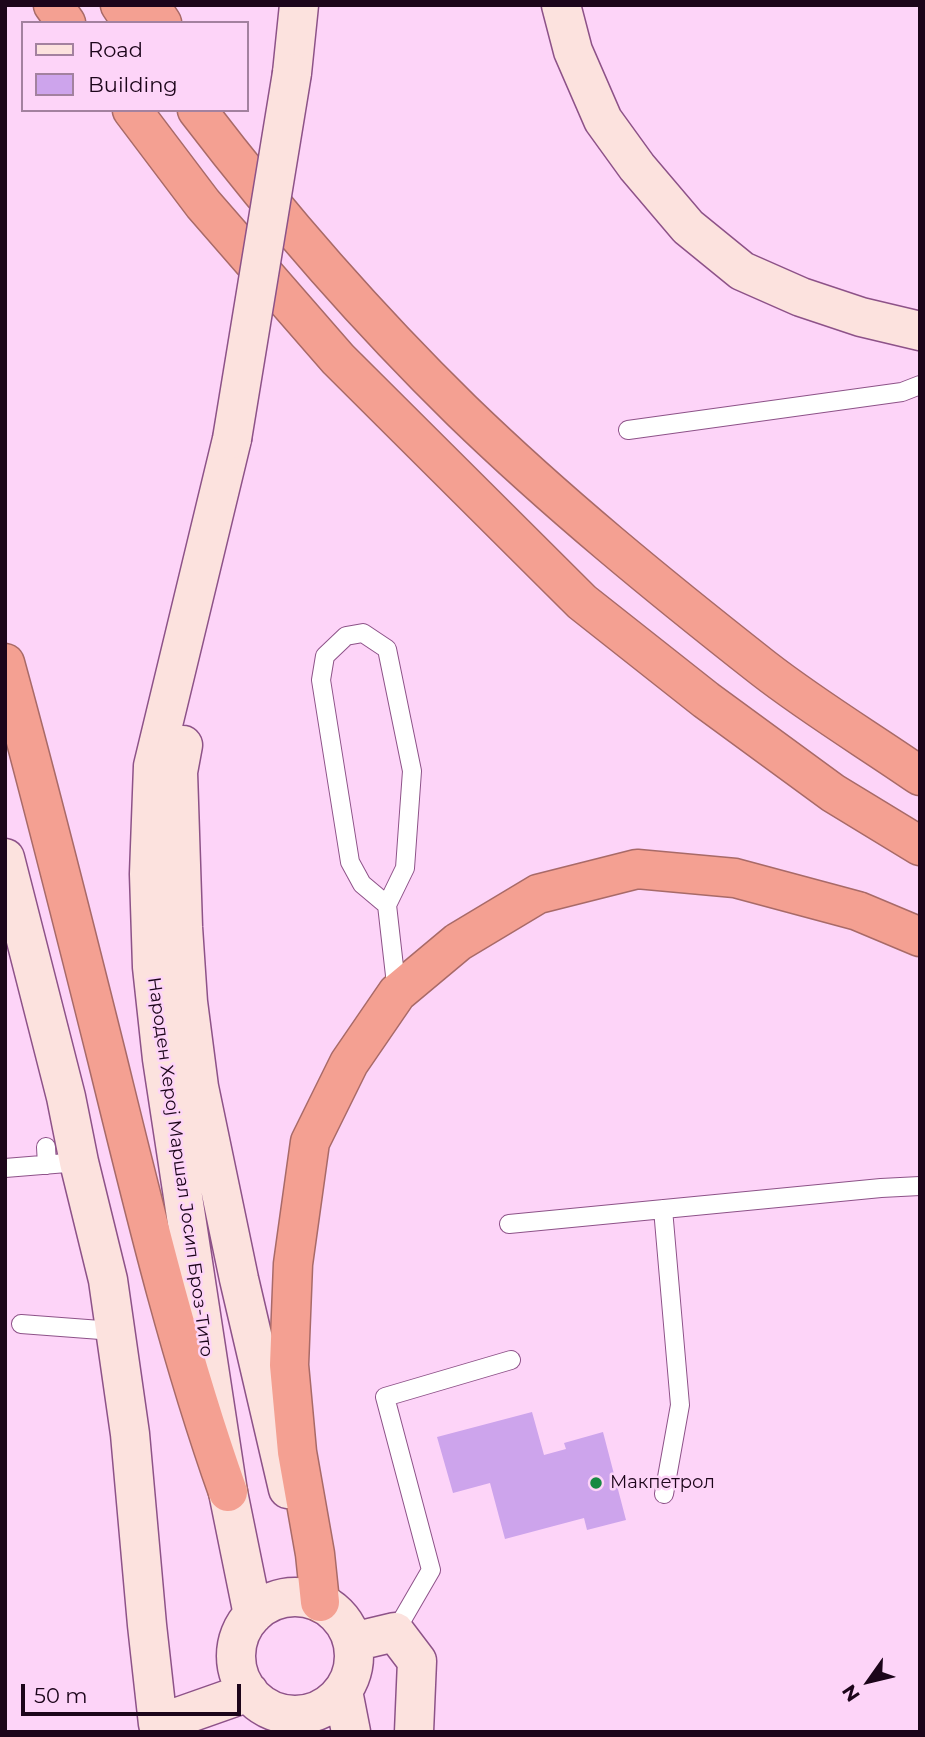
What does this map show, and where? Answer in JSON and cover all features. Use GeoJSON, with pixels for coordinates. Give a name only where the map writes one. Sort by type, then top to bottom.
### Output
{"type":"FeatureCollection","features":[{"type":"Feature","properties":{"kind":"highway"},"geometry":{"type":"LineString","coordinates":[[52,5],[64,21]]}},
{"type":"Feature","properties":{"kind":"highway"},"geometry":{"type":"LineString","coordinates":[[120,5],[131,21]]}},
{"type":"Feature","properties":{"kind":"highway"},"geometry":{"type":"LineString","coordinates":[[150,5],[161,21]]}},
{"type":"Feature","properties":{"kind":"highway"},"geometry":{"type":"LineString","coordinates":[[134,112],[203,204],[338,359],[582,602],[706,700],[833,793],[920,846]]}},
{"type":"Feature","properties":{"kind":"highway"},"geometry":{"type":"LineString","coordinates":[[199,112],[243,170],[386,333],[463,411],[576,515],[765,670],[920,776]]}},
{"type":"Feature","properties":{"kind":"highway"},"geometry":{"type":"LineString","coordinates":[[225,112],[386,333]]}},
{"type":"Feature","properties":{"kind":"highway"},"geometry":{"type":"LineString","coordinates":[[5,663],[51,830],[134,1169],[201,1416],[228,1492]]}},
{"type":"Feature","properties":{"kind":"highway"},"geometry":{"type":"LineString","coordinates":[[320,1602],[315,1554],[297,1452],[289,1365],[293,1264],[310,1142],[349,1063],[397,993],[457,942],[538,894],[637,869],[735,878],[858,911],[920,937]]}},
{"type":"Feature","properties":{"kind":"main road"},"geometry":{"type":"LineString","coordinates":[[232,439],[292,73],[299,5]]}},
{"type":"Feature","properties":{"kind":"main road"},"geometry":{"type":"LineString","coordinates":[[561,5],[573,51],[603,120],[637,167],[688,228],[742,271],[753,276],[801,297],[861,317],[920,331]]}},
{"type":"Feature","properties":{"kind":"main road","name":"Народен Херој Маршал Јосип Броз-Тито"},"geometry":{"type":"LineString","coordinates":[[232,439],[153,766],[149,874],[152,967],[162,1059],[228,1492],[253,1615]]}},
{"type":"Feature","properties":{"kind":"main road","name":"Народен Херој Маршал Јосип Броз-Тито"},"geometry":{"type":"LineString","coordinates":[[232,439],[178,772],[188,1002],[199,1087],[239,1279],[304,1556],[320,1602],[341,1618],[352,1642]]}},
{"type":"Feature","properties":{"kind":"main road"},"geometry":{"type":"LineString","coordinates":[[5,858],[66,1097],[57,1158],[108,1280],[130,1434],[159,1728],[249,1692]]}},
{"type":"Feature","properties":{"kind":"main road"},"geometry":{"type":"LineString","coordinates":[[320,1602],[306,1598],[278,1600],[264,1605],[253,1615],[240,1636],[237,1661],[249,1692],[285,1723],[299,1715],[316,1712],[331,1703],[343,1691],[351,1676],[355,1659],[352,1642],[395,1632],[416,1661],[414,1732]]}},
{"type":"Feature","properties":{"kind":"main road"},"geometry":{"type":"LineString","coordinates":[[343,1691],[351,1732]]}},
{"type":"Feature","properties":{"kind":"lane"},"geometry":{"type":"LineString","coordinates":[[628,430],[902,392],[920,385]]}},
{"type":"Feature","properties":{"kind":"lane"},"geometry":{"type":"LineString","coordinates":[[387,905],[362,884],[350,862],[321,680],[325,656],[346,636],[363,633],[387,649],[412,771],[405,868],[387,905],[397,993]]}},
{"type":"Feature","properties":{"kind":"lane"},"geometry":{"type":"LineString","coordinates":[[5,1168],[57,1158]]}},
{"type":"Feature","properties":{"kind":"lane"},"geometry":{"type":"LineString","coordinates":[[509,1224],[920,1186]]}},
{"type":"Feature","properties":{"kind":"lane"},"geometry":{"type":"LineString","coordinates":[[663,1209],[680,1405],[664,1494]]}},
{"type":"Feature","properties":{"kind":"lane"},"geometry":{"type":"LineString","coordinates":[[21,1324],[114,1331]]}},
{"type":"Feature","properties":{"kind":"lane"},"geometry":{"type":"LineString","coordinates":[[395,1632],[431,1570],[384,1397],[511,1360]]}},
{"type":"Feature","properties":{"kind":"building"},"geometry":{"type":"Polygon","coordinates":[[[532,1412],[544,1455],[566,1449],[564,1443],[603,1432],[626,1520],[587,1530],[584,1518],[505,1539],[490,1483],[453,1493],[437,1437],[532,1412]]]}},
{"type":"Feature","properties":{"kind":"place","name":"Макпетрол"},"geometry":{"type":"Point","coordinates":[596,1483]}}]}
